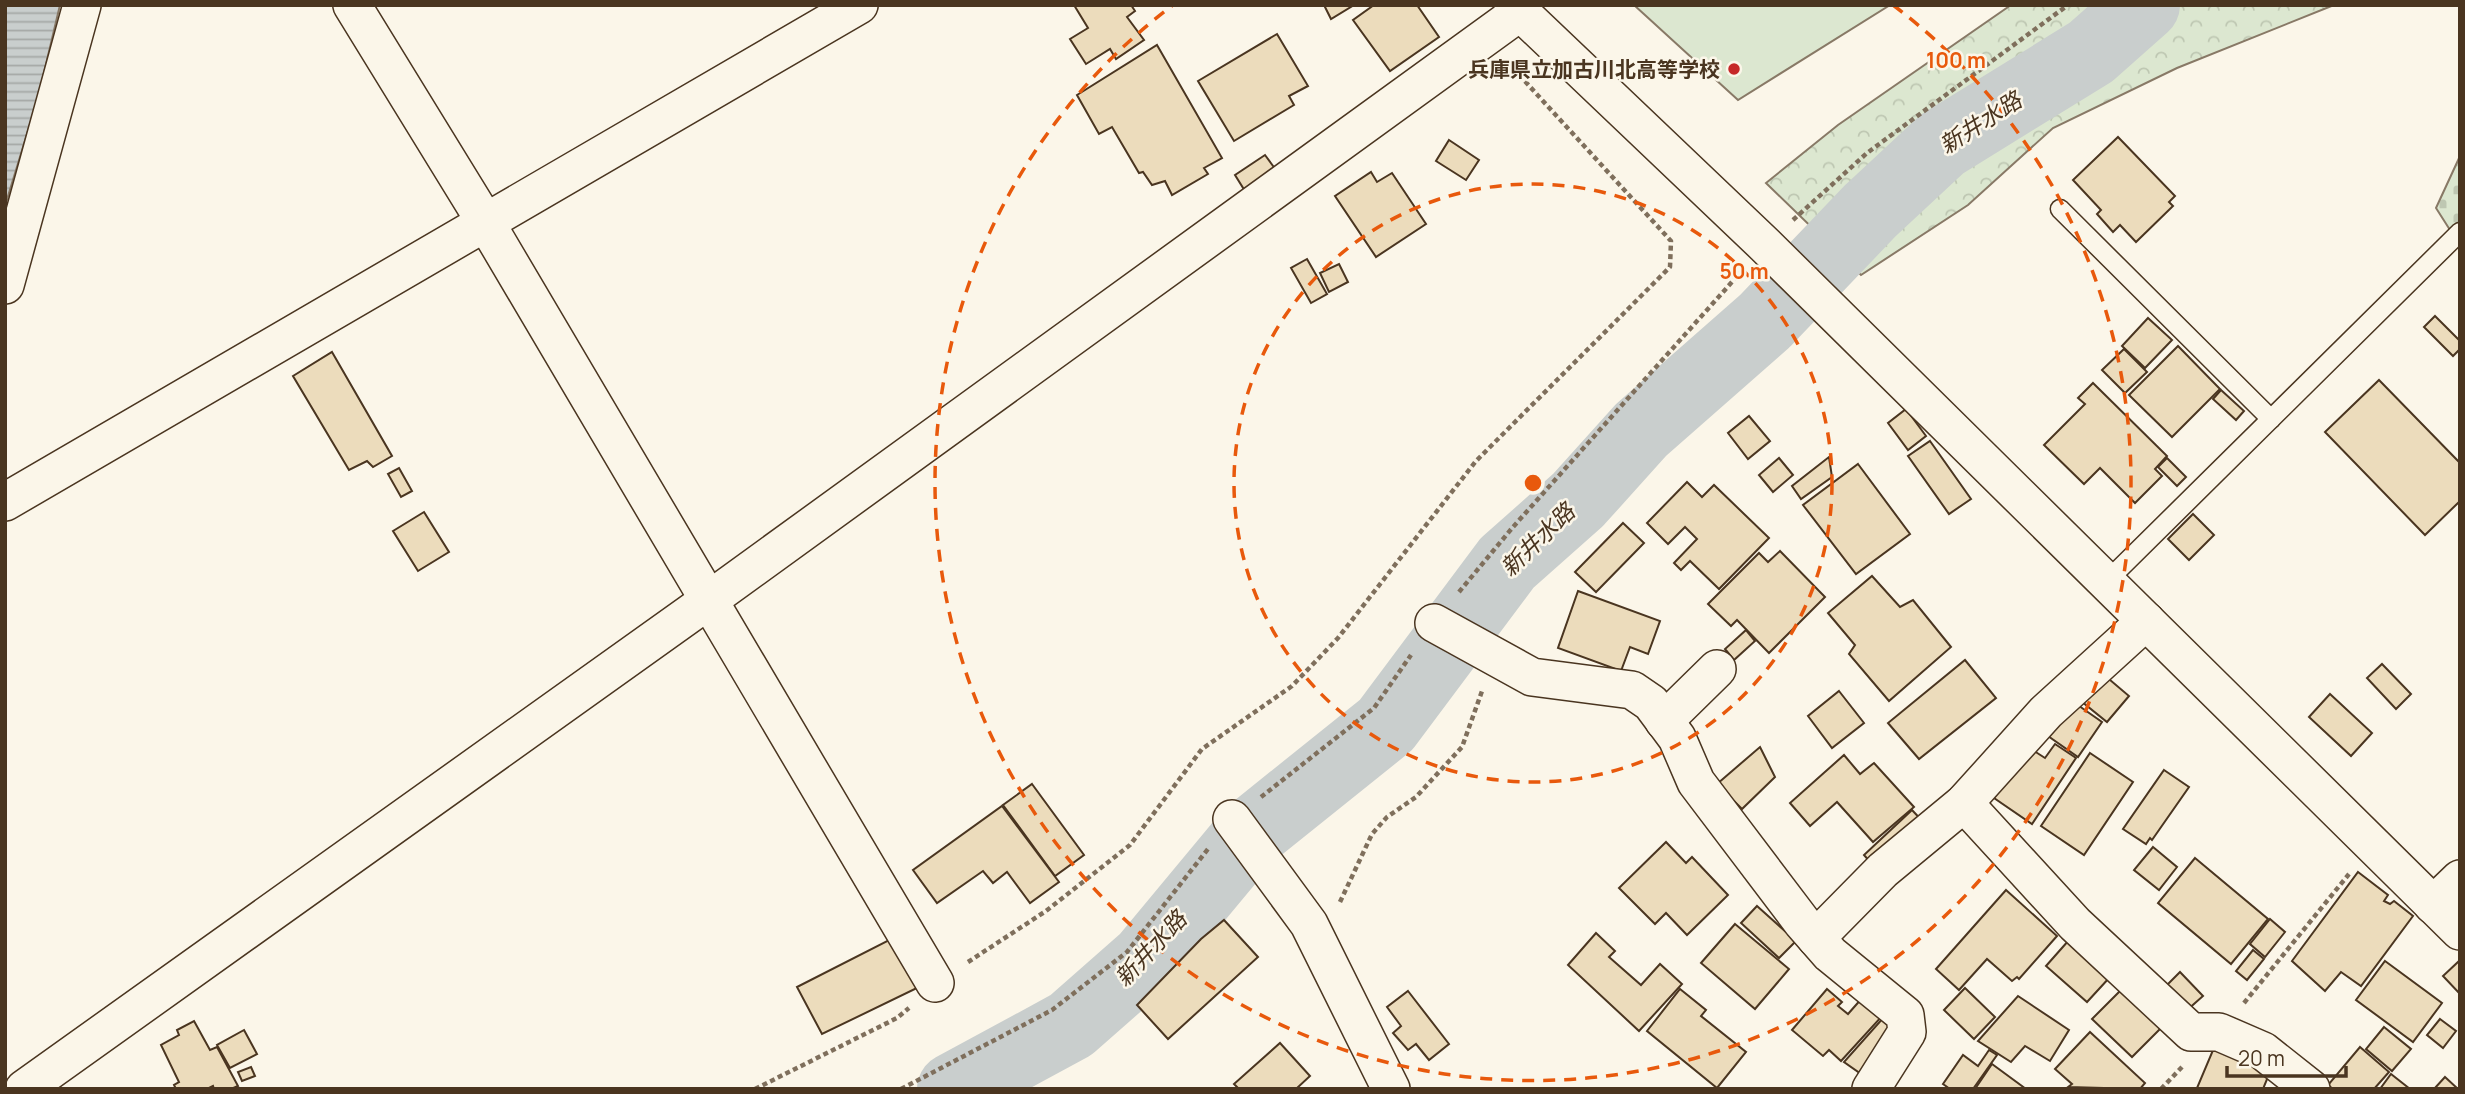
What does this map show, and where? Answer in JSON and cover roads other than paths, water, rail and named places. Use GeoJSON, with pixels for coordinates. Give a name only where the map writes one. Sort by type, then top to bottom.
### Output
{"type":"FeatureCollection","features":[{"type":"Feature","properties":{"kind":"street"},"geometry":{"type":"LineString","coordinates":[[5,285],[82,5]]}},
{"type":"Feature","properties":{"kind":"street"},"geometry":{"type":"LineString","coordinates":[[352,5],[486,223],[934,983]]}},
{"type":"Feature","properties":{"kind":"street"},"geometry":{"type":"LineString","coordinates":[[5,502],[859,5]]}},
{"type":"Feature","properties":{"kind":"street"},"geometry":{"type":"LineString","coordinates":[[24,1089],[709,600],[1486,37],[1516,9],[1765,245],[2460,931]]}},
{"type":"Feature","properties":{"kind":"street"},"geometry":{"type":"LineString","coordinates":[[1816,938],[1883,870],[1964,803],[2046,712],[2146,621]]}},
{"type":"Feature","properties":{"kind":"street"},"geometry":{"type":"LineString","coordinates":[[1434,622],[1532,677],[1632,690],[1651,703],[1677,738],[1696,782],[1816,938],[1830,954],[1905,1015],[1907,1031],[1871,1089]]}},
{"type":"Feature","properties":{"kind":"street"},"geometry":{"type":"LineString","coordinates":[[1664,721],[1717,669]]}},
{"type":"Feature","properties":{"kind":"street"},"geometry":{"type":"LineString","coordinates":[[1964,803],[2074,924],[2191,1032],[2219,1032],[2263,1051],[2311,1089]]}},
{"type":"Feature","properties":{"kind":"street"},"geometry":{"type":"LineString","coordinates":[[1232,819],[1309,924],[1391,1089]]}},
{"type":"Feature","properties":{"kind":"street"},"geometry":{"type":"LineString","coordinates":[[2433,905],[2460,878]]}},
{"type":"Feature","properties":{"kind":"lane"},"geometry":{"type":"LineString","coordinates":[[2060,209],[2271,419]]}},
{"type":"Feature","properties":{"kind":"lane"},"geometry":{"type":"LineString","coordinates":[[2106,582],[2460,232]]}},
{"type":"Feature","properties":{"kind":"waterway","name":"新井水路"},"geometry":{"type":"LineString","coordinates":[[953,1089],[1071,1025],[1146,959],[1249,835],[1386,725],[1507,563],[1578,500],[1641,430],[1765,321],[1870,211],[1942,144],[2091,52],[2144,5]]}},
{"type":"Feature","properties":{"kind":"place","name":"兵庫県立加古川北高等学校"},"geometry":{"type":"Point","coordinates":[1734,69]}}]}
